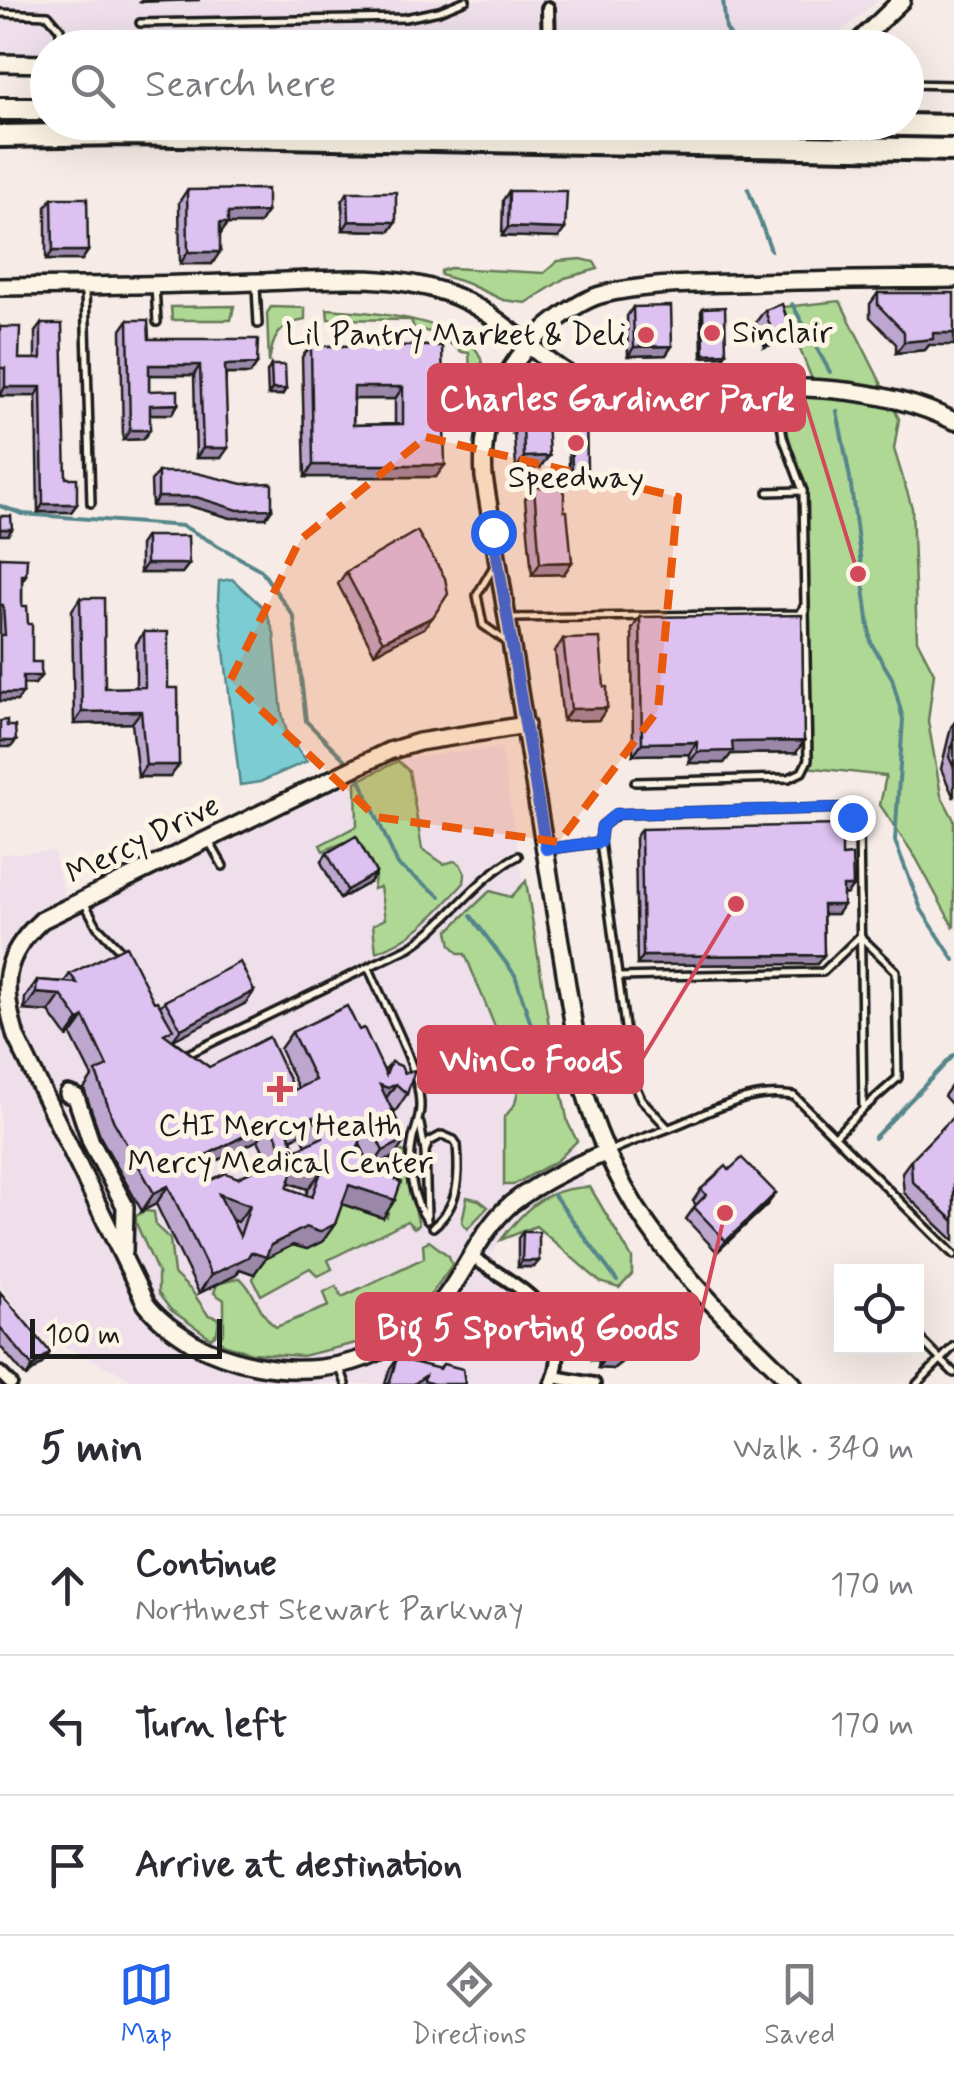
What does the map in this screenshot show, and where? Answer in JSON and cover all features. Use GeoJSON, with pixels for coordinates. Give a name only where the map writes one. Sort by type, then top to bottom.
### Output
{"type":"FeatureCollection","features":[{"type":"Feature","properties":{"kind":"highway"},"geometry":{"type":"LineString","coordinates":[[0,108],[30,109]]}},
{"type":"Feature","properties":{"kind":"highway"},"geometry":{"type":"LineString","coordinates":[[924,125],[954,126]]}},
{"type":"Feature","properties":{"kind":"highway"},"geometry":{"type":"LineString","coordinates":[[4,136],[30,136]]}},
{"type":"Feature","properties":{"kind":"highway"},"geometry":{"type":"LineString","coordinates":[[435,140],[954,150]]}},
{"type":"Feature","properties":{"kind":"street"},"geometry":{"type":"LineString","coordinates":[[871,30],[902,0]]}},
{"type":"Feature","properties":{"kind":"street"},"geometry":{"type":"LineString","coordinates":[[548,4],[549,30]]}},
{"type":"Feature","properties":{"kind":"street"},"geometry":{"type":"LineString","coordinates":[[0,63],[30,64]]}},
{"type":"Feature","properties":{"kind":"street"},"geometry":{"type":"LineString","coordinates":[[793,1384],[670,1258],[638,1213],[605,1153],[584,1088],[484,477],[485,440],[501,383],[530,344],[574,306],[602,294],[676,285],[954,279]]}},
{"type":"Feature","properties":{"kind":"street"},"geometry":{"type":"LineString","coordinates":[[0,288],[382,280],[428,287],[483,310],[568,376],[600,390],[838,390],[922,406],[954,421]]}},
{"type":"Feature","properties":{"kind":"street","name":"Mercy Drive"},"geometry":{"type":"LineString","coordinates":[[526,726],[419,742],[389,751],[42,920],[17,948],[3,973],[8,1040],[154,1315],[218,1359],[275,1374],[343,1376],[405,1338],[440,1304],[510,1205],[558,1174],[605,1153]]}},
{"type":"Feature","properties":{"kind":"street"},"geometry":{"type":"LineString","coordinates":[[68,1094],[76,1097],[91,1142],[124,1206],[125,1261]]}},
{"type":"Feature","properties":{"kind":"street"},"geometry":{"type":"LineString","coordinates":[[472,1257],[523,1289],[547,1314],[558,1357],[553,1380],[594,1384]]}},
{"type":"Feature","properties":{"kind":"street"},"geometry":{"type":"LineString","coordinates":[[0,1373],[12,1384]]}},
{"type":"Feature","properties":{"kind":"lane"},"geometry":{"type":"LineString","coordinates":[[140,23],[405,18],[466,0]]}},
{"type":"Feature","properties":{"kind":"lane"},"geometry":{"type":"LineString","coordinates":[[0,14],[48,15],[60,30]]}},
{"type":"Feature","properties":{"kind":"lane"},"geometry":{"type":"LineString","coordinates":[[924,84],[954,85]]}},
{"type":"Feature","properties":{"kind":"lane"},"geometry":{"type":"LineString","coordinates":[[256,282],[258,324]]}},
{"type":"Feature","properties":{"kind":"lane"},"geometry":{"type":"LineString","coordinates":[[156,284],[157,322]]}},
{"type":"Feature","properties":{"kind":"lane"},"geometry":{"type":"LineString","coordinates":[[85,286],[90,502]]}},
{"type":"Feature","properties":{"kind":"lane"},"geometry":{"type":"LineString","coordinates":[[634,782],[789,778],[802,772],[808,760],[803,491],[783,437],[776,389]]}},
{"type":"Feature","properties":{"kind":"lane"},"geometry":{"type":"LineString","coordinates":[[768,492],[803,491]]}},
{"type":"Feature","properties":{"kind":"lane"},"geometry":{"type":"LineString","coordinates":[[498,559],[478,594],[482,625],[513,647]]}},
{"type":"Feature","properties":{"kind":"lane"},"geometry":{"type":"LineString","coordinates":[[509,618],[786,616],[800,614],[806,605]]}},
{"type":"Feature","properties":{"kind":"lane"},"geometry":{"type":"LineString","coordinates":[[668,1128],[641,1099],[632,1079],[600,842],[602,826],[616,814],[840,808],[860,828],[863,1109]]}},
{"type":"Feature","properties":{"kind":"lane"},"geometry":{"type":"LineString","coordinates":[[209,840],[223,866]]}},
{"type":"Feature","properties":{"kind":"lane"},"geometry":{"type":"LineString","coordinates":[[546,849],[600,842]]}},
{"type":"Feature","properties":{"kind":"lane"},"geometry":{"type":"LineString","coordinates":[[174,1053],[190,1055],[431,933],[472,892],[518,856]]}},
{"type":"Feature","properties":{"kind":"lane"},"geometry":{"type":"LineString","coordinates":[[82,900],[96,926],[123,954]]}},
{"type":"Feature","properties":{"kind":"lane"},"geometry":{"type":"LineString","coordinates":[[618,977],[823,972],[860,936]]}},
{"type":"Feature","properties":{"kind":"lane"},"geometry":{"type":"LineString","coordinates":[[836,1136],[898,1078],[896,970],[860,936]]}},
{"type":"Feature","properties":{"kind":"lane"},"geometry":{"type":"LineString","coordinates":[[368,967],[413,1068],[425,1151],[427,1220],[415,1197],[412,1143],[419,1116]]}},
{"type":"Feature","properties":{"kind":"lane"},"geometry":{"type":"LineString","coordinates":[[404,1077],[413,1068]]}},
{"type":"Feature","properties":{"kind":"lane"},"geometry":{"type":"LineString","coordinates":[[605,1153],[726,1102],[784,1094],[802,1100],[954,1255]]}},
{"type":"Feature","properties":{"kind":"lane"},"geometry":{"type":"LineString","coordinates":[[399,1135],[412,1143]]}},
{"type":"Feature","properties":{"kind":"lane"},"geometry":{"type":"LineString","coordinates":[[425,1151],[429,1142],[442,1135],[457,1145],[458,1190],[433,1227]]}},
{"type":"Feature","properties":{"kind":"lane"},"geometry":{"type":"LineString","coordinates":[[924,1343],[954,1372]]}},
{"type":"Feature","properties":{"kind":"lane"},"geometry":{"type":"LineString","coordinates":[[917,1384],[954,1346]]}},
{"type":"Feature","properties":{"kind":"highlighted area"},"geometry":{"type":"Polygon","coordinates":[[[426,437],[678,497],[658,710],[559,842],[376,817],[230,681],[300,540],[426,437]]]}},
{"type":"Feature","properties":{"kind":"shaded area"},"geometry":{"type":"Polygon","coordinates":[[[0,0],[878,0],[843,30],[30,30],[30,64],[0,63],[0,0]]]}},
{"type":"Feature","properties":{"kind":"shaded area","name":"CHI Mercy Health Mercy Medical Center"},"geometry":{"type":"Polygon","coordinates":[[[501,747],[551,1055],[586,1193],[522,1212],[490,1256],[551,1300],[569,1356],[543,1384],[142,1384],[33,1331],[0,1285],[0,854],[54,851],[69,917],[337,786],[406,758],[501,747]]]}},
{"type":"Feature","properties":{"kind":"green space"},"geometry":{"type":"Polygon","coordinates":[[[558,261],[594,262],[598,269],[565,278],[526,303],[503,300],[441,275],[441,271],[450,268],[544,273],[558,261]]]}},
{"type":"Feature","properties":{"kind":"green space"},"geometry":{"type":"Polygon","coordinates":[[[840,301],[899,419],[894,449],[912,508],[917,640],[934,673],[928,721],[941,795],[954,820],[954,928],[916,858],[880,805],[886,776],[805,767],[801,482],[776,389],[816,389],[783,307],[840,301]]]}},
{"type":"Feature","properties":{"kind":"green space"},"geometry":{"type":"Polygon","coordinates":[[[234,306],[231,320],[172,320],[171,307],[234,306]]]}},
{"type":"Feature","properties":{"kind":"green space"},"geometry":{"type":"Polygon","coordinates":[[[271,307],[305,308],[305,320],[278,334],[269,363],[267,313],[271,307]]]}},
{"type":"Feature","properties":{"kind":"green space"},"geometry":{"type":"Polygon","coordinates":[[[327,309],[365,312],[418,321],[464,339],[478,353],[482,370],[464,429],[463,398],[471,397],[469,353],[437,334],[414,328],[411,320],[328,319],[327,309]]]}},
{"type":"Feature","properties":{"kind":"green space"},"geometry":{"type":"Polygon","coordinates":[[[543,380],[588,401],[610,402],[618,408],[615,424],[611,424],[608,413],[541,410],[541,432],[512,434],[523,404],[543,380]]]}},
{"type":"Feature","properties":{"kind":"green space"},"geometry":{"type":"Polygon","coordinates":[[[398,761],[409,771],[422,849],[444,864],[460,864],[464,883],[414,932],[376,952],[373,925],[385,919],[380,887],[373,889],[376,872],[357,837],[323,851],[320,845],[357,826],[356,782],[398,761]]]}},
{"type":"Feature","properties":{"kind":"green space"},"geometry":{"type":"Polygon","coordinates":[[[526,881],[554,1057],[568,1123],[577,1141],[558,1160],[513,1185],[504,1185],[504,1118],[515,1104],[519,1085],[465,954],[459,954],[451,945],[448,931],[490,891],[511,897],[526,881]]]}},
{"type":"Feature","properties":{"kind":"green space"},"geometry":{"type":"Polygon","coordinates":[[[402,1151],[407,1153],[408,1179],[419,1225],[414,1228],[407,1221],[328,1260],[332,1269],[318,1276],[310,1268],[261,1295],[253,1279],[259,1262],[293,1245],[307,1249],[339,1203],[387,1217],[392,1193],[388,1169],[402,1151]]]}},
{"type":"Feature","properties":{"kind":"green space"},"geometry":{"type":"Polygon","coordinates":[[[590,1187],[632,1258],[632,1275],[619,1288],[600,1282],[536,1226],[501,1240],[520,1218],[549,1195],[590,1187]]]}},
{"type":"Feature","properties":{"kind":"green space"},"geometry":{"type":"Polygon","coordinates":[[[467,1197],[488,1207],[467,1229],[462,1222],[467,1197]]]}},
{"type":"Feature","properties":{"kind":"green space"},"geometry":{"type":"Polygon","coordinates":[[[154,1212],[156,1226],[170,1239],[174,1274],[192,1291],[208,1315],[219,1318],[217,1333],[211,1338],[171,1310],[158,1293],[158,1273],[136,1223],[136,1216],[154,1212]]]}},
{"type":"Feature","properties":{"kind":"green space"},"geometry":{"type":"Polygon","coordinates":[[[429,1241],[449,1256],[452,1265],[432,1293],[385,1336],[302,1356],[252,1353],[223,1344],[220,1339],[224,1330],[224,1300],[214,1293],[217,1284],[240,1278],[276,1327],[329,1306],[324,1292],[336,1286],[342,1297],[424,1258],[423,1244],[429,1241]]]}},
{"type":"Feature","properties":{"kind":"water"},"geometry":{"type":"Polygon","coordinates":[[[232,579],[265,609],[274,633],[288,737],[307,761],[260,782],[240,785],[218,600],[219,581],[232,579]]]}},
{"type":"Feature","properties":{"kind":"building"},"geometry":{"type":"Polygon","coordinates":[[[267,189],[267,212],[228,213],[228,223],[220,223],[220,252],[188,252],[187,190],[267,189]]]}},
{"type":"Feature","properties":{"kind":"building"},"geometry":{"type":"Polygon","coordinates":[[[509,191],[567,191],[565,229],[508,227],[509,191]]]}},
{"type":"Feature","properties":{"kind":"building"},"geometry":{"type":"Polygon","coordinates":[[[348,192],[396,192],[396,222],[349,221],[348,192]]]}},
{"type":"Feature","properties":{"kind":"building"},"geometry":{"type":"Polygon","coordinates":[[[52,198],[87,198],[88,251],[53,251],[52,198]]]}},
{"type":"Feature","properties":{"kind":"building"},"geometry":{"type":"Polygon","coordinates":[[[878,293],[954,293],[954,333],[933,333],[933,339],[904,342],[904,332],[878,305],[878,293]]]}},
{"type":"Feature","properties":{"kind":"building"},"geometry":{"type":"Polygon","coordinates":[[[782,304],[790,329],[773,335],[765,310],[782,304]]]}},
{"type":"Feature","properties":{"kind":"building","name":"Lil Pantry Market & Deli"},"geometry":{"type":"Polygon","coordinates":[[[671,306],[672,346],[634,347],[633,307],[671,306]]]}},
{"type":"Feature","properties":{"kind":"building","name":"Sinclair"},"geometry":{"type":"Polygon","coordinates":[[[725,307],[726,353],[704,354],[703,308],[725,307]]]}},
{"type":"Feature","properties":{"kind":"building"},"geometry":{"type":"Polygon","coordinates":[[[128,320],[148,320],[149,339],[258,339],[257,364],[225,365],[228,448],[203,448],[200,365],[149,365],[149,391],[178,390],[178,404],[150,405],[150,430],[130,430],[128,320]]]}},
{"type":"Feature","properties":{"kind":"building"},"geometry":{"type":"Polygon","coordinates":[[[41,324],[62,324],[66,478],[77,478],[77,504],[43,504],[41,387],[5,387],[5,368],[0,368],[0,327],[20,327],[19,359],[41,359],[41,324]]]}},
{"type":"Feature","properties":{"kind":"building"},"geometry":{"type":"Polygon","coordinates":[[[311,346],[442,346],[445,465],[313,465],[311,346]],[[354,387],[353,425],[403,424],[403,387],[354,387]]]}},
{"type":"Feature","properties":{"kind":"building"},"geometry":{"type":"Polygon","coordinates":[[[271,365],[285,365],[286,389],[272,389],[271,365]]]}},
{"type":"Feature","properties":{"kind":"building","name":"Speedway"},"geometry":{"type":"Polygon","coordinates":[[[586,409],[587,470],[572,470],[570,410],[586,409]]]}},
{"type":"Feature","properties":{"kind":"building"},"geometry":{"type":"Polygon","coordinates":[[[547,420],[549,456],[524,457],[523,421],[547,420]]]}},
{"type":"Feature","properties":{"kind":"building"},"geometry":{"type":"Polygon","coordinates":[[[158,472],[192,472],[243,484],[272,483],[272,509],[238,510],[196,497],[158,497],[158,472]]]}},
{"type":"Feature","properties":{"kind":"building"},"geometry":{"type":"Polygon","coordinates":[[[534,487],[564,488],[572,562],[540,563],[534,487]]]}},
{"type":"Feature","properties":{"kind":"building"},"geometry":{"type":"Polygon","coordinates":[[[0,516],[11,516],[12,529],[0,529],[0,516]]]}},
{"type":"Feature","properties":{"kind":"building"},"geometry":{"type":"Polygon","coordinates":[[[417,531],[445,578],[448,594],[433,617],[383,641],[346,572],[417,531]]]}},
{"type":"Feature","properties":{"kind":"building"},"geometry":{"type":"Polygon","coordinates":[[[146,536],[188,536],[189,564],[146,564],[146,536]]]}},
{"type":"Feature","properties":{"kind":"building"},"geometry":{"type":"Polygon","coordinates":[[[0,557],[27,558],[26,575],[22,575],[22,606],[27,606],[28,624],[32,624],[32,662],[41,662],[41,676],[23,676],[23,693],[0,693],[0,635],[5,635],[0,605],[0,557]]]}},
{"type":"Feature","properties":{"kind":"building"},"geometry":{"type":"Polygon","coordinates":[[[80,598],[104,598],[105,688],[145,687],[144,632],[168,632],[168,688],[178,688],[179,765],[146,765],[141,711],[82,712],[80,598]]]}},
{"type":"Feature","properties":{"kind":"building"},"geometry":{"type":"Polygon","coordinates":[[[802,615],[804,741],[732,742],[733,751],[697,752],[697,742],[642,743],[640,617],[802,615]]]}},
{"type":"Feature","properties":{"kind":"building"},"geometry":{"type":"Polygon","coordinates":[[[600,638],[607,708],[571,709],[563,639],[600,638]]]}},
{"type":"Feature","properties":{"kind":"building"},"geometry":{"type":"Polygon","coordinates":[[[7,720],[7,726],[15,726],[16,741],[0,741],[0,721],[7,720]]]}},
{"type":"Feature","properties":{"kind":"building"},"geometry":{"type":"Polygon","coordinates":[[[954,738],[954,768],[949,757],[954,738]]]}},
{"type":"Feature","properties":{"kind":"building"},"geometry":{"type":"Polygon","coordinates":[[[842,825],[842,856],[852,855],[853,886],[843,886],[843,905],[823,905],[824,955],[643,956],[641,829],[842,825]]]}},
{"type":"Feature","properties":{"kind":"building"},"geometry":{"type":"Polygon","coordinates":[[[356,836],[376,873],[347,890],[327,853],[356,836]]]}},
{"type":"Feature","properties":{"kind":"building"},"geometry":{"type":"Polygon","coordinates":[[[126,946],[154,1002],[157,1001],[173,1029],[164,1034],[209,1067],[269,1037],[294,1090],[315,1080],[292,1032],[347,1006],[359,1030],[364,1028],[386,1075],[391,1062],[401,1066],[404,1073],[415,1070],[407,1094],[396,1084],[388,1088],[380,1085],[406,1139],[383,1151],[368,1120],[356,1153],[400,1168],[396,1180],[401,1182],[395,1200],[349,1185],[335,1224],[319,1232],[306,1227],[271,1245],[266,1257],[251,1252],[211,1275],[168,1186],[154,1193],[113,1120],[96,1072],[107,1066],[84,1017],[79,1020],[61,995],[36,993],[37,980],[77,983],[70,974],[126,946]],[[313,1117],[287,1130],[296,1150],[323,1137],[313,1117]],[[270,1123],[202,1157],[213,1179],[226,1173],[238,1178],[280,1158],[283,1150],[270,1123]],[[296,1163],[287,1188],[312,1197],[321,1172],[296,1163]],[[219,1194],[240,1236],[250,1205],[219,1194]]]}},
{"type":"Feature","properties":{"kind":"building"},"geometry":{"type":"Polygon","coordinates":[[[240,962],[254,991],[181,1029],[165,1001],[240,962]]]}},
{"type":"Feature","properties":{"kind":"building"},"geometry":{"type":"Polygon","coordinates":[[[954,1116],[954,1221],[912,1181],[911,1160],[954,1116]]]}},
{"type":"Feature","properties":{"kind":"building"},"geometry":{"type":"Polygon","coordinates":[[[742,1158],[776,1193],[726,1241],[694,1207],[706,1195],[701,1189],[726,1166],[729,1170],[742,1158]]]}},
{"type":"Feature","properties":{"kind":"building"},"geometry":{"type":"Polygon","coordinates":[[[523,1232],[539,1232],[539,1261],[522,1261],[523,1232]]]}},
{"type":"Feature","properties":{"kind":"building"},"geometry":{"type":"Polygon","coordinates":[[[0,1292],[50,1352],[33,1367],[0,1327],[0,1292]]]}},
{"type":"Feature","properties":{"kind":"building"},"geometry":{"type":"Polygon","coordinates":[[[607,1320],[620,1321],[630,1329],[634,1340],[631,1351],[619,1360],[604,1359],[605,1351],[599,1351],[600,1327],[607,1328],[607,1320]]]}},
{"type":"Feature","properties":{"kind":"building"},"geometry":{"type":"Polygon","coordinates":[[[397,1358],[440,1369],[443,1364],[463,1369],[465,1384],[433,1384],[424,1381],[425,1376],[414,1384],[389,1384],[397,1358]]]}},
{"type":"Feature","properties":{"kind":"waterway"},"geometry":{"type":"LineString","coordinates":[[723,0],[727,30]]}},
{"type":"Feature","properties":{"kind":"waterway"},"geometry":{"type":"LineString","coordinates":[[748,189],[771,250]]}},
{"type":"Feature","properties":{"kind":"waterway"},"geometry":{"type":"LineString","coordinates":[[792,304],[830,372]]}},
{"type":"Feature","properties":{"kind":"waterway"},"geometry":{"type":"LineString","coordinates":[[837,411],[850,478],[871,643],[892,678],[903,719],[895,841],[921,909],[954,960]]}},
{"type":"Feature","properties":{"kind":"waterway"},"geometry":{"type":"LineString","coordinates":[[0,506],[23,514],[183,526],[261,570],[294,617],[306,721],[351,766]]}},
{"type":"Feature","properties":{"kind":"waterway"},"geometry":{"type":"LineString","coordinates":[[357,773],[398,865],[440,896]]}},
{"type":"Feature","properties":{"kind":"waterway"},"geometry":{"type":"LineString","coordinates":[[471,916],[515,975],[537,1043]]}},
{"type":"Feature","properties":{"kind":"waterway"},"geometry":{"type":"LineString","coordinates":[[874,1138],[954,1055]]}},
{"type":"Feature","properties":{"kind":"waterway"},"geometry":{"type":"LineString","coordinates":[[554,1195],[617,1281]]}},
{"type":"Feature","properties":{"kind":"place","name":"Sinclair"},"geometry":{"type":"Point","coordinates":[712,333]}},
{"type":"Feature","properties":{"kind":"place","name":"Lil Pantry Market & Deli"},"geometry":{"type":"Point","coordinates":[646,335]}},
{"type":"Feature","properties":{"kind":"place","name":"Speedway"},"geometry":{"type":"Point","coordinates":[576,443]}},
{"type":"Feature","properties":{"kind":"place","name":"Charles Gardiner Park"},"geometry":{"type":"Point","coordinates":[858,574]}},
{"type":"Feature","properties":{"kind":"place","name":"WinCo Foods"},"geometry":{"type":"Point","coordinates":[736,904]}},
{"type":"Feature","properties":{"kind":"place","name":"CHI Mercy Health Mercy Medical Center"},"geometry":{"type":"Point","coordinates":[280,1089]}},
{"type":"Feature","properties":{"kind":"place","name":"Big 5 Sporting Goods"},"geometry":{"type":"Point","coordinates":[725,1213]}},
{"type":"Feature","properties":{"kind":"route"},"geometry":{"type":"LineString","coordinates":[[493,532],[546,849],[600,842],[602,826],[616,814],[840,808],[852,817]]}}]}
